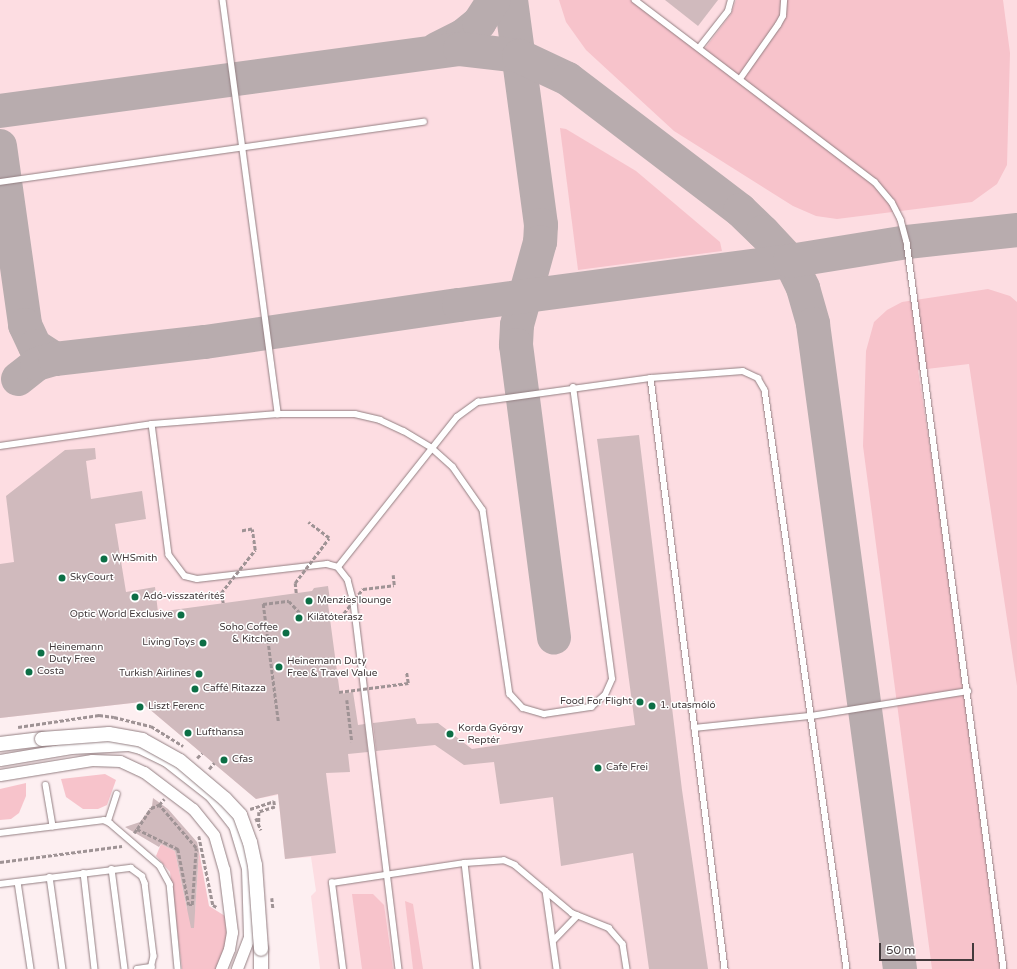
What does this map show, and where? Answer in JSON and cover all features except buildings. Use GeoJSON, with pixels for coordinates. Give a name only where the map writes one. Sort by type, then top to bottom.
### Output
{"type":"FeatureCollection","features":[{"type":"Feature","properties":{"kind":"street"},"geometry":{"type":"LineString","coordinates":[[0,744],[108,734],[142,740],[180,761],[233,806],[245,826],[255,865],[261,948],[261,969]]}},
{"type":"Feature","properties":{"kind":"street"},"geometry":{"type":"LineString","coordinates":[[0,760],[71,748],[128,745],[140,748],[165,760],[211,796],[234,824],[247,868],[249,937],[237,969]]}},
{"type":"Feature","properties":{"kind":"street"},"geometry":{"type":"LineString","coordinates":[[0,775],[92,760],[120,762],[144,772],[193,809],[214,835],[224,869],[232,932],[229,949],[221,969]]}},
{"type":"Feature","properties":{"kind":"lane"},"geometry":{"type":"LineString","coordinates":[[223,0],[244,147],[278,414]]}},
{"type":"Feature","properties":{"kind":"lane"},"geometry":{"type":"LineString","coordinates":[[635,0],[876,182],[892,202],[901,220],[908,250],[1004,969]]}},
{"type":"Feature","properties":{"kind":"lane"},"geometry":{"type":"LineString","coordinates":[[699,48],[728,11],[731,0]]}},
{"type":"Feature","properties":{"kind":"lane"},"geometry":{"type":"LineString","coordinates":[[740,78],[778,25],[783,16],[784,0]]}},
{"type":"Feature","properties":{"kind":"lane"},"geometry":{"type":"LineString","coordinates":[[0,182],[424,122]]}},
{"type":"Feature","properties":{"kind":"lane"},"geometry":{"type":"LineString","coordinates":[[338,567],[457,417],[478,402],[651,378],[743,371],[754,374],[762,383],[847,969]]}},
{"type":"Feature","properties":{"kind":"lane"},"geometry":{"type":"LineString","coordinates":[[651,378],[725,969]]}},
{"type":"Feature","properties":{"kind":"lane"},"geometry":{"type":"LineString","coordinates":[[0,446],[152,424],[278,414],[355,414],[380,420],[404,431],[432,448],[462,478],[483,510],[510,694],[523,708],[544,714],[591,707],[598,703],[610,688],[612,672],[573,388]]}},
{"type":"Feature","properties":{"kind":"lane"},"geometry":{"type":"LineString","coordinates":[[152,424],[169,555],[185,576],[197,579],[327,564],[338,567],[348,580],[354,603],[389,876],[399,969]]}},
{"type":"Feature","properties":{"kind":"lane"},"geometry":{"type":"LineString","coordinates":[[694,728],[810,716],[968,691]]}},
{"type":"Feature","properties":{"kind":"lane"},"geometry":{"type":"LineString","coordinates":[[46,784],[53,826]]}},
{"type":"Feature","properties":{"kind":"lane"},"geometry":{"type":"LineString","coordinates":[[108,821],[117,794]]}},
{"type":"Feature","properties":{"kind":"lane"},"geometry":{"type":"LineString","coordinates":[[0,833],[108,821],[160,866],[170,884],[178,969]]}},
{"type":"Feature","properties":{"kind":"lane"},"geometry":{"type":"LineString","coordinates":[[343,969],[332,883],[389,876],[465,863],[510,862],[562,906],[577,916],[601,924],[618,936],[623,944],[627,969]]}},
{"type":"Feature","properties":{"kind":"lane"},"geometry":{"type":"LineString","coordinates":[[465,863],[477,969]]}},
{"type":"Feature","properties":{"kind":"lane"},"geometry":{"type":"LineString","coordinates":[[0,884],[129,868],[142,876],[154,956],[152,968],[137,969]]}},
{"type":"Feature","properties":{"kind":"lane"},"geometry":{"type":"LineString","coordinates":[[112,869],[126,969]]}},
{"type":"Feature","properties":{"kind":"lane"},"geometry":{"type":"LineString","coordinates":[[84,873],[95,969]]}},
{"type":"Feature","properties":{"kind":"lane"},"geometry":{"type":"LineString","coordinates":[[50,877],[63,969]]}},
{"type":"Feature","properties":{"kind":"lane"},"geometry":{"type":"LineString","coordinates":[[18,882],[32,969]]}},
{"type":"Feature","properties":{"kind":"lane"},"geometry":{"type":"LineString","coordinates":[[546,891],[557,969]]}},
{"type":"Feature","properties":{"kind":"lane"},"geometry":{"type":"LineString","coordinates":[[553,941],[577,916]]}},
{"type":"Feature","properties":{"kind":"path"},"geometry":{"type":"LineString","coordinates":[[296,593],[295,583],[329,538],[308,522]]}},
{"type":"Feature","properties":{"kind":"path"},"geometry":{"type":"LineString","coordinates":[[223,603],[221,593],[255,550],[252,529],[241,531]]}},
{"type":"Feature","properties":{"kind":"path"},"geometry":{"type":"LineString","coordinates":[[330,619],[340,618],[363,589],[394,585],[393,575]]}},
{"type":"Feature","properties":{"kind":"path"},"geometry":{"type":"LineString","coordinates":[[278,721],[263,604],[289,601],[300,613]]}},
{"type":"Feature","properties":{"kind":"path"},"geometry":{"type":"LineString","coordinates":[[340,692],[408,683],[406,671]]}},
{"type":"Feature","properties":{"kind":"path"},"geometry":{"type":"LineString","coordinates":[[347,700],[352,742]]}},
{"type":"Feature","properties":{"kind":"path"},"geometry":{"type":"LineString","coordinates":[[0,862],[129,845],[130,839],[151,808],[159,805],[163,801],[168,805]]}},
{"type":"Feature","properties":{"kind":"path"},"geometry":{"type":"LineString","coordinates":[[256,806],[274,801],[275,807],[259,812],[259,823]]}},
{"type":"Feature","properties":{"kind":"path"},"geometry":{"type":"LineString","coordinates":[[137,829],[178,849],[189,904],[192,906],[196,848],[159,805]]}},
{"type":"Feature","properties":{"kind":"path"},"geometry":{"type":"LineString","coordinates":[[195,830],[201,840],[213,905],[220,908]]}},
{"type":"Feature","properties":{"kind":"shaded area"},"geometry":{"type":"Polygon","coordinates":[[[0,0],[1017,0],[1017,969],[320,969],[311,896],[316,891],[311,857],[285,859],[278,795],[256,799],[141,702],[0,718],[0,0]]]}},
{"type":"Feature","properties":{"kind":"shaded area"},"geometry":{"type":"Polygon","coordinates":[[[559,0],[635,0],[703,51],[731,14],[736,0],[1003,0],[1010,53],[1007,165],[997,184],[972,202],[837,219],[816,216],[793,206],[674,131],[586,50],[566,22],[559,0]]]}},
{"type":"Feature","properties":{"kind":"shaded area"},"geometry":{"type":"Polygon","coordinates":[[[560,128],[566,129],[636,171],[720,242],[722,251],[578,270],[560,128]]]}},
{"type":"Feature","properties":{"kind":"shaded area"},"geometry":{"type":"Polygon","coordinates":[[[988,289],[1010,296],[1017,302],[1017,686],[969,364],[918,370],[968,691],[1001,969],[932,969],[863,446],[866,351],[874,322],[887,310],[902,302],[988,289]]]}},
{"type":"Feature","properties":{"kind":"shaded area"},"geometry":{"type":"Polygon","coordinates":[[[105,774],[116,780],[107,805],[98,809],[83,809],[66,797],[61,779],[105,774]]]}},
{"type":"Feature","properties":{"kind":"shaded area"},"geometry":{"type":"Polygon","coordinates":[[[26,783],[26,796],[19,813],[11,819],[0,820],[0,789],[26,783]]]}},
{"type":"Feature","properties":{"kind":"shaded area"},"geometry":{"type":"Polygon","coordinates":[[[161,844],[175,851],[187,909],[195,911],[199,851],[209,906],[225,916],[227,940],[216,969],[182,969],[170,872],[156,856],[161,844]]]}},
{"type":"Feature","properties":{"kind":"shaded area"},"geometry":{"type":"Polygon","coordinates":[[[352,894],[373,894],[384,905],[393,969],[362,969],[352,894]]]}},
{"type":"Feature","properties":{"kind":"shaded area"},"geometry":{"type":"Polygon","coordinates":[[[405,901],[413,904],[423,969],[413,969],[405,901]]]}},
{"type":"Feature","properties":{"kind":"taxiway"},"geometry":{"type":"LineString","coordinates":[[437,49],[463,36],[479,23],[494,0]]}},
{"type":"Feature","properties":{"kind":"taxiway"},"geometry":{"type":"LineString","coordinates":[[511,0],[541,225],[540,242],[517,325],[516,345],[554,638]]}},
{"type":"Feature","properties":{"kind":"taxiway"},"geometry":{"type":"LineString","coordinates":[[0,111],[460,49],[519,56],[568,79],[740,210],[790,261],[803,288],[813,324],[900,969]]}},
{"type":"Feature","properties":{"kind":"taxiway"},"geometry":{"type":"LineString","coordinates":[[0,146],[25,325],[35,346],[55,359]]}},
{"type":"Feature","properties":{"kind":"taxiway"},"geometry":{"type":"LineString","coordinates":[[18,379],[37,364],[55,359],[205,342],[459,305],[790,261],[907,242],[1017,230]]}},
{"type":"Feature","properties":{"kind":"place","name":"WHSmith"},"geometry":{"type":"Point","coordinates":[104,559]}},
{"type":"Feature","properties":{"kind":"place","name":"SkyCourt"},"geometry":{"type":"Point","coordinates":[62,578]}},
{"type":"Feature","properties":{"kind":"place","name":"Adó-visszatérítés"},"geometry":{"type":"Point","coordinates":[135,597]}},
{"type":"Feature","properties":{"kind":"place","name":"Menzies lounge"},"geometry":{"type":"Point","coordinates":[309,601]}},
{"type":"Feature","properties":{"kind":"place","name":"Optic World Exclusive"},"geometry":{"type":"Point","coordinates":[181,615]}},
{"type":"Feature","properties":{"kind":"place","name":"Kilátóterasz"},"geometry":{"type":"Point","coordinates":[299,618]}},
{"type":"Feature","properties":{"kind":"place","name":"Soho Coffee & Kitchen"},"geometry":{"type":"Point","coordinates":[286,633]}},
{"type":"Feature","properties":{"kind":"place","name":"Living Toys"},"geometry":{"type":"Point","coordinates":[203,643]}},
{"type":"Feature","properties":{"kind":"place","name":"Heinemann Duty Free"},"geometry":{"type":"Point","coordinates":[41,653]}},
{"type":"Feature","properties":{"kind":"place","name":"Heinemann Duty Free & Travel Value"},"geometry":{"type":"Point","coordinates":[279,667]}},
{"type":"Feature","properties":{"kind":"place","name":"Costa"},"geometry":{"type":"Point","coordinates":[29,672]}},
{"type":"Feature","properties":{"kind":"place","name":"Turkish Airlines"},"geometry":{"type":"Point","coordinates":[199,674]}},
{"type":"Feature","properties":{"kind":"place","name":"Caffé Ritazza"},"geometry":{"type":"Point","coordinates":[195,689]}},
{"type":"Feature","properties":{"kind":"place","name":"Food For Flight"},"geometry":{"type":"Point","coordinates":[640,702]}},
{"type":"Feature","properties":{"kind":"place","name":"1. utasmóló"},"geometry":{"type":"Point","coordinates":[652,706]}},
{"type":"Feature","properties":{"kind":"place","name":"Liszt Ferenc"},"geometry":{"type":"Point","coordinates":[140,707]}},
{"type":"Feature","properties":{"kind":"place","name":"Lufthansa"},"geometry":{"type":"Point","coordinates":[188,733]}},
{"type":"Feature","properties":{"kind":"place","name":"Korda György – Reptér"},"geometry":{"type":"Point","coordinates":[450,734]}},
{"type":"Feature","properties":{"kind":"place","name":"Cfas"},"geometry":{"type":"Point","coordinates":[224,760]}},
{"type":"Feature","properties":{"kind":"place","name":"Cafe Frei"},"geometry":{"type":"Point","coordinates":[598,768]}}]}
